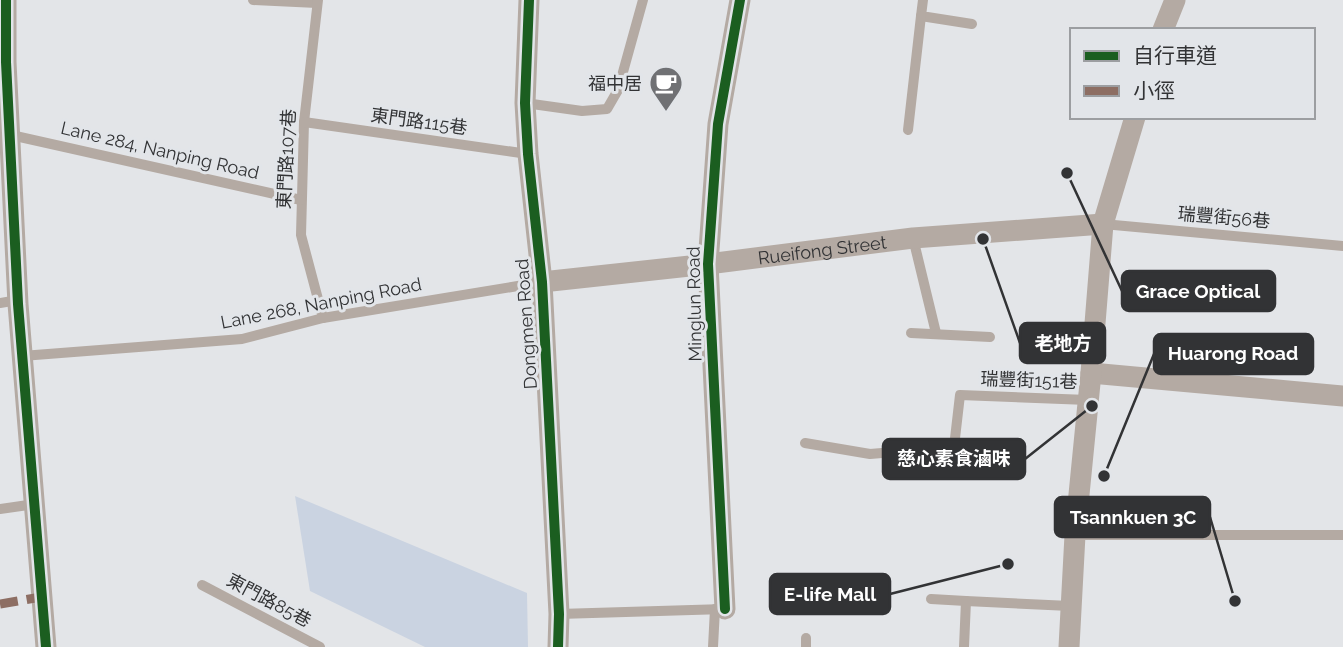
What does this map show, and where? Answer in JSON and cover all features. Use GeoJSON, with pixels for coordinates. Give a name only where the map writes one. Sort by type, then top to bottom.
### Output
{"type":"FeatureCollection","features":[{"type":"Feature","properties":{"kind":"street","name":"Dongmen Road"},"geometry":{"type":"LineString","coordinates":[[529,0],[525,103],[542,282],[559,614],[558,647]]}},
{"type":"Feature","properties":{"kind":"street","name":"Minglun Road"},"geometry":{"type":"LineString","coordinates":[[720,609],[708,264],[718,124],[740,0]]}},
{"type":"Feature","properties":{"kind":"street"},"geometry":{"type":"LineString","coordinates":[[1164,28],[1175,0]]}},
{"type":"Feature","properties":{"kind":"street"},"geometry":{"type":"LineString","coordinates":[[4,12],[11,135],[9,302],[22,356],[46,647]]}},
{"type":"Feature","properties":{"kind":"street"},"geometry":{"type":"LineString","coordinates":[[1069,647],[1075,535],[1103,224],[1134,119]]}},
{"type":"Feature","properties":{"kind":"street","name":"Rueifong Street"},"geometry":{"type":"LineString","coordinates":[[542,282],[913,238],[1103,224]]}},
{"type":"Feature","properties":{"kind":"street"},"geometry":{"type":"LineString","coordinates":[[1091,373],[1343,396]]}},
{"type":"Feature","properties":{"kind":"lane"},"geometry":{"type":"LineString","coordinates":[[253,0],[317,1]]}},
{"type":"Feature","properties":{"kind":"lane"},"geometry":{"type":"LineString","coordinates":[[525,103],[582,111],[607,109],[618,90],[643,0]]}},
{"type":"Feature","properties":{"kind":"lane"},"geometry":{"type":"LineString","coordinates":[[908,130],[923,0]]}},
{"type":"Feature","properties":{"kind":"lane","name":"東門路107巷"},"geometry":{"type":"LineString","coordinates":[[317,1],[304,122],[301,234],[323,318]]}},
{"type":"Feature","properties":{"kind":"lane"},"geometry":{"type":"LineString","coordinates":[[921,16],[972,24]]}},
{"type":"Feature","properties":{"kind":"lane","name":"東門路115巷"},"geometry":{"type":"LineString","coordinates":[[304,122],[528,154]]}},
{"type":"Feature","properties":{"kind":"lane","name":"Lane 284, Nanping Road"},"geometry":{"type":"LineString","coordinates":[[11,135],[301,200]]}},
{"type":"Feature","properties":{"kind":"lane","name":"瑞豐街56巷"},"geometry":{"type":"LineString","coordinates":[[1103,224],[1343,246]]}},
{"type":"Feature","properties":{"kind":"lane"},"geometry":{"type":"LineString","coordinates":[[913,238],[936,333]]}},
{"type":"Feature","properties":{"kind":"lane","name":"Lane 268, Nanping Road"},"geometry":{"type":"LineString","coordinates":[[22,356],[242,339],[323,318],[542,282]]}},
{"type":"Feature","properties":{"kind":"lane"},"geometry":{"type":"LineString","coordinates":[[911,333],[990,337]]}},
{"type":"Feature","properties":{"kind":"lane","name":"瑞豐街151巷"},"geometry":{"type":"LineString","coordinates":[[805,443],[870,454],[954,447],[960,395],[1088,400]]}},
{"type":"Feature","properties":{"kind":"lane"},"geometry":{"type":"LineString","coordinates":[[0,509],[35,504]]}},
{"type":"Feature","properties":{"kind":"lane"},"geometry":{"type":"LineString","coordinates":[[1075,535],[1343,536]]}},
{"type":"Feature","properties":{"kind":"lane","name":"東門路85巷"},"geometry":{"type":"LineString","coordinates":[[202,585],[320,647]]}},
{"type":"Feature","properties":{"kind":"lane"},"geometry":{"type":"LineString","coordinates":[[931,599],[1070,606]]}},
{"type":"Feature","properties":{"kind":"lane"},"geometry":{"type":"LineString","coordinates":[[964,647],[966,601]]}},
{"type":"Feature","properties":{"kind":"lane"},"geometry":{"type":"LineString","coordinates":[[559,614],[720,609],[713,647]]}},
{"type":"Feature","properties":{"kind":"shaded area"},"geometry":{"type":"Polygon","coordinates":[[[295,496],[527,593],[528,647],[425,647],[310,591],[295,496]]]}},
{"type":"Feature","properties":{"kind":"marked path"},"geometry":{"type":"LineString","coordinates":[[0,604],[41,597]]}},
{"type":"Feature","properties":{"kind":"cycle path"},"geometry":{"type":"LineString","coordinates":[[6,0],[6,62],[18,304],[46,647]]}},
{"type":"Feature","properties":{"kind":"cycle path"},"geometry":{"type":"LineString","coordinates":[[529,0],[525,103],[542,282],[559,614],[558,647]]}},
{"type":"Feature","properties":{"kind":"cycle path"},"geometry":{"type":"LineString","coordinates":[[725,609],[708,264],[718,124],[740,0]]}},
{"type":"Feature","properties":{"kind":"place","name":"福中居"},"geometry":{"type":"Point","coordinates":[666,113]}},
{"type":"Feature","properties":{"kind":"place","name":"Grace Optical"},"geometry":{"type":"Point","coordinates":[1067,173]}},
{"type":"Feature","properties":{"kind":"place","name":"老地方"},"geometry":{"type":"Point","coordinates":[983,239]}},
{"type":"Feature","properties":{"kind":"place","name":"慈心素食滷味"},"geometry":{"type":"Point","coordinates":[1092,406]}},
{"type":"Feature","properties":{"kind":"place","name":"Huarong Road"},"geometry":{"type":"Point","coordinates":[1104,476]}},
{"type":"Feature","properties":{"kind":"place","name":"E-life Mall"},"geometry":{"type":"Point","coordinates":[1008,564]}},
{"type":"Feature","properties":{"kind":"place","name":"Tsannkuen 3C"},"geometry":{"type":"Point","coordinates":[1235,601]}}]}
